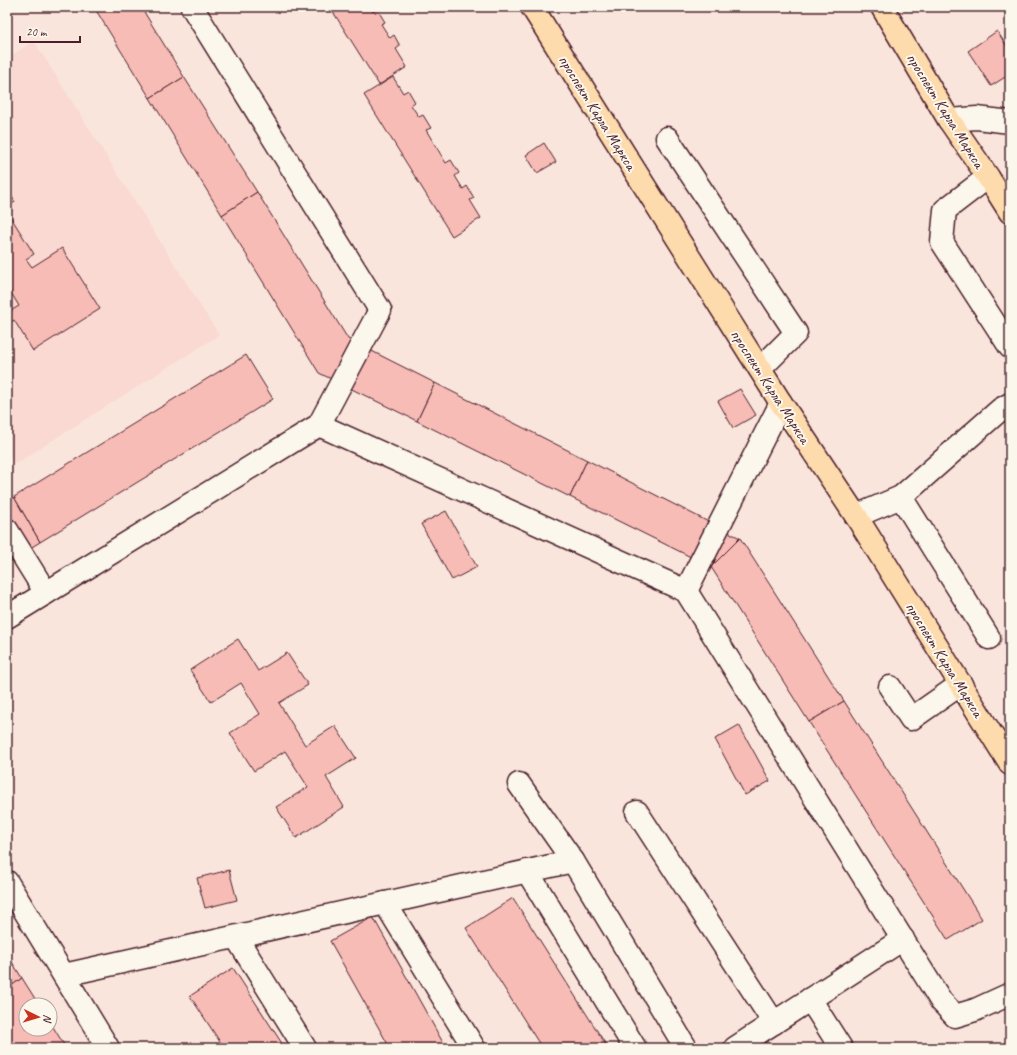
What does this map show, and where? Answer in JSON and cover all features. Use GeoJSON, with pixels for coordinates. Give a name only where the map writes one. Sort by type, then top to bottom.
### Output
{"type":"FeatureCollection","features":[{"type":"Feature","properties":{"kind":"main road","name":"проспект Карла Маркса"},"geometry":{"type":"LineString","coordinates":[[532,7],[781,403],[856,516],[1010,764]]}},
{"type":"Feature","properties":{"kind":"main road","name":"проспект Карла Маркса"},"geometry":{"type":"LineString","coordinates":[[882,7],[949,120],[1010,212]]}},
{"type":"Feature","properties":{"kind":"lane"},"geometry":{"type":"LineString","coordinates":[[7,617],[319,425],[380,310],[192,7]]}},
{"type":"Feature","properties":{"kind":"lane"},"geometry":{"type":"LineString","coordinates":[[949,120],[977,118],[1010,122]]}},
{"type":"Feature","properties":{"kind":"lane"},"geometry":{"type":"LineString","coordinates":[[667,138],[796,333],[760,369]]}},
{"type":"Feature","properties":{"kind":"lane"},"geometry":{"type":"LineString","coordinates":[[988,177],[944,210],[942,242],[1010,347]]}},
{"type":"Feature","properties":{"kind":"lane"},"geometry":{"type":"LineString","coordinates":[[686,591],[781,403]]}},
{"type":"Feature","properties":{"kind":"lane"},"geometry":{"type":"LineString","coordinates":[[856,516],[901,497],[1001,409],[1010,404]]}},
{"type":"Feature","properties":{"kind":"lane"},"geometry":{"type":"LineString","coordinates":[[319,425],[686,591],[942,1001],[955,1016],[975,1010],[1010,994]]}},
{"type":"Feature","properties":{"kind":"lane"},"geometry":{"type":"LineString","coordinates":[[901,497],[989,638]]}},
{"type":"Feature","properties":{"kind":"lane"},"geometry":{"type":"LineString","coordinates":[[7,530],[46,593]]}},
{"type":"Feature","properties":{"kind":"lane"},"geometry":{"type":"LineString","coordinates":[[890,687],[911,720],[961,684]]}},
{"type":"Feature","properties":{"kind":"lane"},"geometry":{"type":"LineString","coordinates":[[519,784],[573,861],[686,1048]]}},
{"type":"Feature","properties":{"kind":"lane"},"geometry":{"type":"LineString","coordinates":[[637,812],[774,1023]]}},
{"type":"Feature","properties":{"kind":"lane"},"geometry":{"type":"LineString","coordinates":[[64,975],[573,861]]}},
{"type":"Feature","properties":{"kind":"lane"},"geometry":{"type":"LineString","coordinates":[[527,871],[635,1048]]}},
{"type":"Feature","properties":{"kind":"lane"},"geometry":{"type":"LineString","coordinates":[[7,882],[108,1048]]}},
{"type":"Feature","properties":{"kind":"lane"},"geometry":{"type":"LineString","coordinates":[[385,903],[474,1048]]}},
{"type":"Feature","properties":{"kind":"lane"},"geometry":{"type":"LineString","coordinates":[[236,936],[305,1048]]}},
{"type":"Feature","properties":{"kind":"lane"},"geometry":{"type":"LineString","coordinates":[[734,1048],[903,939]]}},
{"type":"Feature","properties":{"kind":"lane"},"geometry":{"type":"LineString","coordinates":[[810,999],[841,1048]]}},
{"type":"Feature","properties":{"kind":"shaded area"},"geometry":{"type":"Polygon","coordinates":[[[34,41],[219,335],[15,464],[7,451],[7,58],[34,41]]]}},
{"type":"Feature","properties":{"kind":"building"},"geometry":{"type":"Polygon","coordinates":[[[94,7],[141,7],[184,77],[150,98],[94,7]]]}},
{"type":"Feature","properties":{"kind":"building"},"geometry":{"type":"Polygon","coordinates":[[[330,7],[370,7],[373,12],[377,9],[385,22],[381,24],[390,38],[394,35],[400,46],[396,49],[407,67],[379,85],[330,7]]]}},
{"type":"Feature","properties":{"kind":"building"},"geometry":{"type":"Polygon","coordinates":[[[997,31],[1010,51],[1010,74],[991,86],[968,51],[997,31]]]}},
{"type":"Feature","properties":{"kind":"building"},"geometry":{"type":"Polygon","coordinates":[[[184,77],[257,192],[222,215],[150,98],[184,77]]]}},
{"type":"Feature","properties":{"kind":"building"},"geometry":{"type":"Polygon","coordinates":[[[393,77],[403,93],[408,90],[415,102],[411,105],[419,117],[423,115],[431,128],[426,130],[446,163],[451,160],[459,173],[455,176],[463,189],[467,186],[474,198],[470,200],[481,218],[452,236],[364,95],[393,77]]]}},
{"type":"Feature","properties":{"kind":"building"},"geometry":{"type":"Polygon","coordinates":[[[544,143],[556,162],[537,173],[526,155],[544,143]]]}},
{"type":"Feature","properties":{"kind":"building"},"geometry":{"type":"Polygon","coordinates":[[[7,189],[15,202],[7,207],[7,189]]]}},
{"type":"Feature","properties":{"kind":"building"},"geometry":{"type":"Polygon","coordinates":[[[257,192],[348,339],[435,383],[417,421],[319,373],[222,215],[257,192]]]}},
{"type":"Feature","properties":{"kind":"building"},"geometry":{"type":"Polygon","coordinates":[[[10,216],[34,254],[26,259],[32,267],[62,248],[100,309],[33,351],[14,320],[7,325],[7,313],[19,306],[7,286],[7,218],[10,216]]]}},
{"type":"Feature","properties":{"kind":"building"},"geometry":{"type":"Polygon","coordinates":[[[246,355],[273,399],[40,542],[14,497],[246,355]]]}},
{"type":"Feature","properties":{"kind":"building"},"geometry":{"type":"Polygon","coordinates":[[[435,383],[587,460],[570,497],[417,421],[435,383]]]}},
{"type":"Feature","properties":{"kind":"building"},"geometry":{"type":"Polygon","coordinates":[[[740,389],[756,415],[733,428],[718,401],[740,389]]]}},
{"type":"Feature","properties":{"kind":"building"},"geometry":{"type":"Polygon","coordinates":[[[587,460],[740,538],[711,567],[570,497],[587,460]]]}},
{"type":"Feature","properties":{"kind":"building"},"geometry":{"type":"Polygon","coordinates":[[[14,497],[40,542],[7,562],[7,502],[14,497]]]}},
{"type":"Feature","properties":{"kind":"building"},"geometry":{"type":"Polygon","coordinates":[[[446,511],[477,567],[452,580],[421,524],[446,511]]]}},
{"type":"Feature","properties":{"kind":"building"},"geometry":{"type":"Polygon","coordinates":[[[740,538],[844,701],[809,722],[711,567],[740,538]]]}},
{"type":"Feature","properties":{"kind":"building"},"geometry":{"type":"Polygon","coordinates":[[[238,639],[258,671],[287,653],[308,685],[279,703],[305,745],[335,726],[356,758],[326,777],[344,807],[296,838],[276,807],[308,787],[285,751],[254,771],[230,733],[260,714],[241,683],[211,702],[190,670],[238,639]]]}},
{"type":"Feature","properties":{"kind":"building"},"geometry":{"type":"Polygon","coordinates":[[[844,701],[982,919],[948,940],[809,722],[844,701]]]}},
{"type":"Feature","properties":{"kind":"building"},"geometry":{"type":"Polygon","coordinates":[[[739,725],[770,781],[745,795],[715,739],[739,725]]]}},
{"type":"Feature","properties":{"kind":"building"},"geometry":{"type":"Polygon","coordinates":[[[229,870],[237,900],[205,908],[197,878],[229,870]]]}},
{"type":"Feature","properties":{"kind":"building"},"geometry":{"type":"Polygon","coordinates":[[[513,898],[608,1048],[542,1048],[466,928],[513,898]]]}},
{"type":"Feature","properties":{"kind":"building"},"geometry":{"type":"Polygon","coordinates":[[[373,917],[446,1048],[390,1048],[330,941],[373,917]]]}},
{"type":"Feature","properties":{"kind":"building"},"geometry":{"type":"Polygon","coordinates":[[[7,954],[22,978],[7,989],[7,954]]]}},
{"type":"Feature","properties":{"kind":"building"},"geometry":{"type":"Polygon","coordinates":[[[233,968],[285,1048],[224,1048],[190,996],[233,968]]]}},
{"type":"Feature","properties":{"kind":"building"},"geometry":{"type":"Polygon","coordinates":[[[22,978],[34,997],[18,997],[18,1037],[58,1037],[58,1035],[66,1048],[14,1048],[7,1037],[7,989],[22,978]]]}}]}
